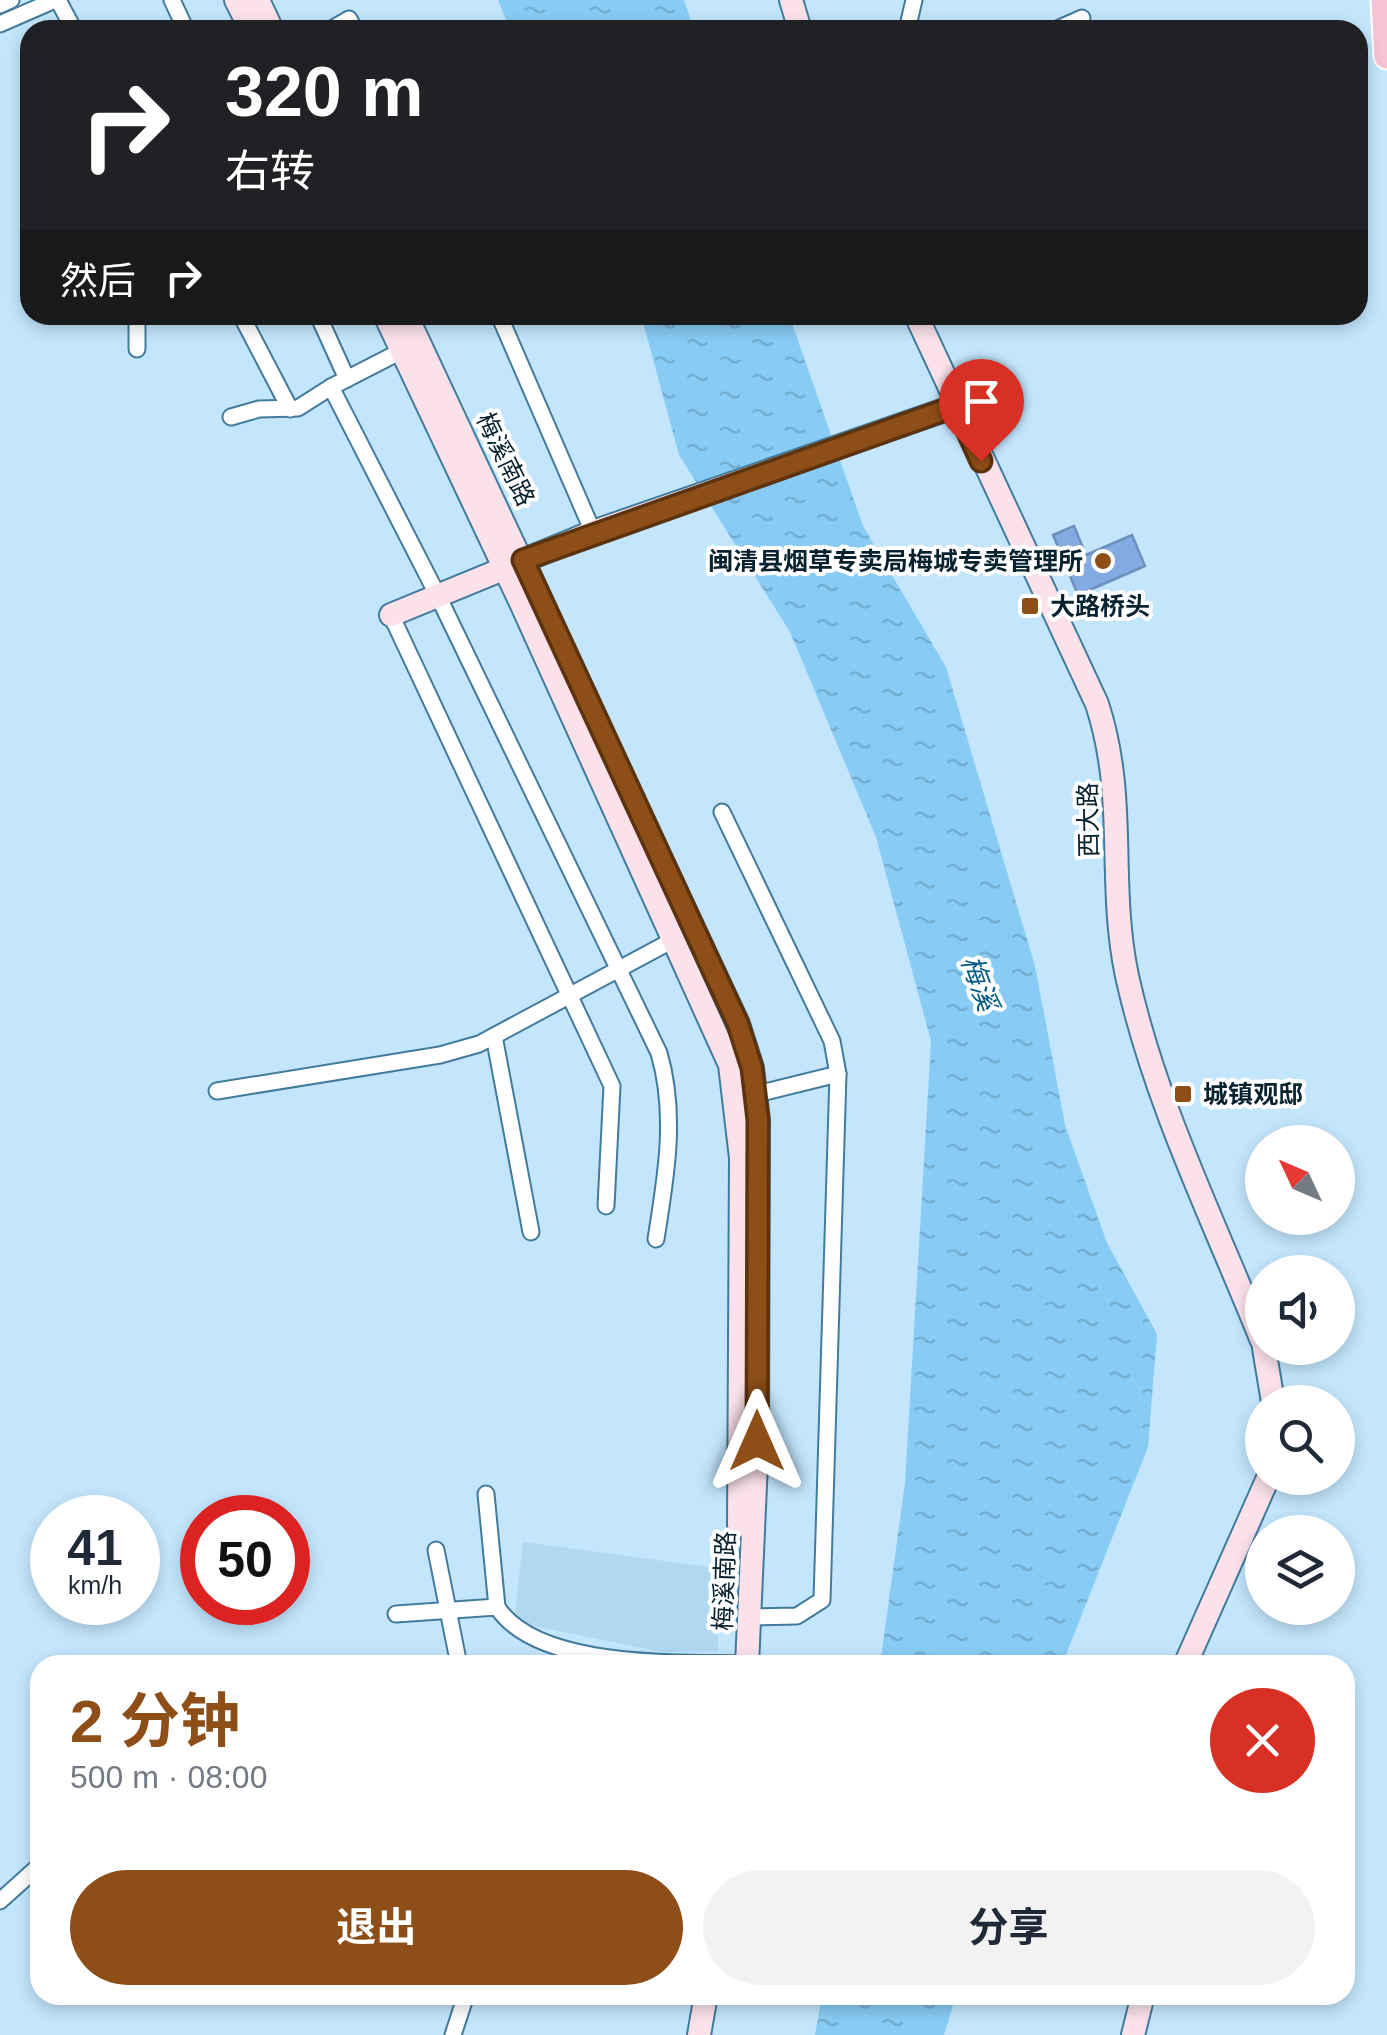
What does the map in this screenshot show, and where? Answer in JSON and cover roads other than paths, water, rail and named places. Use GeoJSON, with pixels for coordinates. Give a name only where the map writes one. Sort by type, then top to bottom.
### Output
{"type":"FeatureCollection","features":[{"type":"Feature","properties":{"kind":"main road"},"geometry":{"type":"LineString","coordinates":[[1384,0],[1387,56]]}},
{"type":"Feature","properties":{"kind":"main road","name":"梅溪南路"},"geometry":{"type":"LineString","coordinates":[[393,325],[410,346],[738,1024],[757,1094],[757,1441],[748,1655]]}},
{"type":"Feature","properties":{"kind":"main road","name":"梅溪南路"},"geometry":{"type":"LineString","coordinates":[[407,325],[410,346]]}},
{"type":"Feature","properties":{"kind":"main road","name":"西大路"},"geometry":{"type":"LineString","coordinates":[[920,325],[1097,704],[1115,770],[1119,925],[1134,1000],[1178,1139],[1245,1301]]}},
{"type":"Feature","properties":{"kind":"main road"},"geometry":{"type":"LineString","coordinates":[[391,616],[565,542],[914,424],[956,406]]}},
{"type":"Feature","properties":{"kind":"main road","name":"梅溪南路"},"geometry":{"type":"LineString","coordinates":[[514,564],[730,1065],[740,1132],[736,1655]]}},
{"type":"Feature","properties":{"kind":"main road"},"geometry":{"type":"LineString","coordinates":[[1189,1655],[1260,1495]]}},
{"type":"Feature","properties":{"kind":"main road"},"geometry":{"type":"LineString","coordinates":[[696,2005],[696,2035]]}},
{"type":"Feature","properties":{"kind":"main road"},"geometry":{"type":"LineString","coordinates":[[696,2035],[704,2005]]}},
{"type":"Feature","properties":{"kind":"main road"},"geometry":{"type":"LineString","coordinates":[[1134,2035],[1140,2005]]}},
{"type":"Feature","properties":{"kind":"street"},"geometry":{"type":"LineString","coordinates":[[0,5],[11,0]]}},
{"type":"Feature","properties":{"kind":"street"},"geometry":{"type":"LineString","coordinates":[[0,24],[57,0]]}},
{"type":"Feature","properties":{"kind":"street"},"geometry":{"type":"LineString","coordinates":[[1078,20],[1082,18]]}},
{"type":"Feature","properties":{"kind":"street"},"geometry":{"type":"LineString","coordinates":[[137,325],[138,350]]}},
{"type":"Feature","properties":{"kind":"street"},"geometry":{"type":"LineString","coordinates":[[247,325],[290,410]]}},
{"type":"Feature","properties":{"kind":"street"},"geometry":{"type":"LineString","coordinates":[[323,325],[348,379]]}},
{"type":"Feature","properties":{"kind":"street"},"geometry":{"type":"LineString","coordinates":[[503,325],[592,532]]}},
{"type":"Feature","properties":{"kind":"street"},"geometry":{"type":"LineString","coordinates":[[231,417],[259,409],[290,410],[410,346]]}},
{"type":"Feature","properties":{"kind":"street"},"geometry":{"type":"LineString","coordinates":[[330,387],[438,596],[659,1052],[669,1092],[668,1153],[656,1239]]}},
{"type":"Feature","properties":{"kind":"street"},"geometry":{"type":"LineString","coordinates":[[391,616],[612,1086],[606,1206]]}},
{"type":"Feature","properties":{"kind":"street"},"geometry":{"type":"LineString","coordinates":[[722,812],[832,1041],[838,1074],[822,1600],[797,1616],[750,1617]]}},
{"type":"Feature","properties":{"kind":"street"},"geometry":{"type":"LineString","coordinates":[[217,1091],[440,1055],[494,1036],[675,939]]}},
{"type":"Feature","properties":{"kind":"street"},"geometry":{"type":"LineString","coordinates":[[494,1036],[532,1232]]}},
{"type":"Feature","properties":{"kind":"street"},"geometry":{"type":"LineString","coordinates":[[757,1094],[838,1074]]}},
{"type":"Feature","properties":{"kind":"street"},"geometry":{"type":"LineString","coordinates":[[486,1494],[498,1607],[524,1633],[600,1655]]}},
{"type":"Feature","properties":{"kind":"street"},"geometry":{"type":"LineString","coordinates":[[436,1550],[457,1655]]}},
{"type":"Feature","properties":{"kind":"street"},"geometry":{"type":"LineString","coordinates":[[396,1614],[498,1607]]}},
{"type":"Feature","properties":{"kind":"street"},"geometry":{"type":"LineString","coordinates":[[0,1901],[30,1874]]}},
{"type":"Feature","properties":{"kind":"street"},"geometry":{"type":"LineString","coordinates":[[453,2035],[463,2005]]}},
{"type":"Feature","properties":{"kind":"water"},"geometry":{"type":"Polygon","coordinates":[[[498,0],[684,0],[691,20],[506,20],[498,0]]]}},
{"type":"Feature","properties":{"kind":"water","name":"梅溪"},"geometry":{"type":"Polygon","coordinates":[[[644,325],[793,325],[863,526],[946,667],[1035,966],[1065,1125],[1107,1243],[1157,1334],[1148,1447],[1066,1655],[881,1655],[905,1483],[931,1041],[876,837],[790,632],[679,455],[644,325]]]}},
{"type":"Feature","properties":{"kind":"water"},"geometry":{"type":"Polygon","coordinates":[[[820,2005],[953,2005],[944,2035],[815,2035],[820,2005]]]}},
{"type":"Feature","properties":{"kind":"place","name":"闽清县烟草专卖局梅城专卖管理所"},"geometry":{"type":"Point","coordinates":[1103,561]}},
{"type":"Feature","properties":{"kind":"place","name":"大路桥头"},"geometry":{"type":"Point","coordinates":[1030,606]}},
{"type":"Feature","properties":{"kind":"place","name":"城镇观邸"},"geometry":{"type":"Point","coordinates":[1183,1094]}}]}
